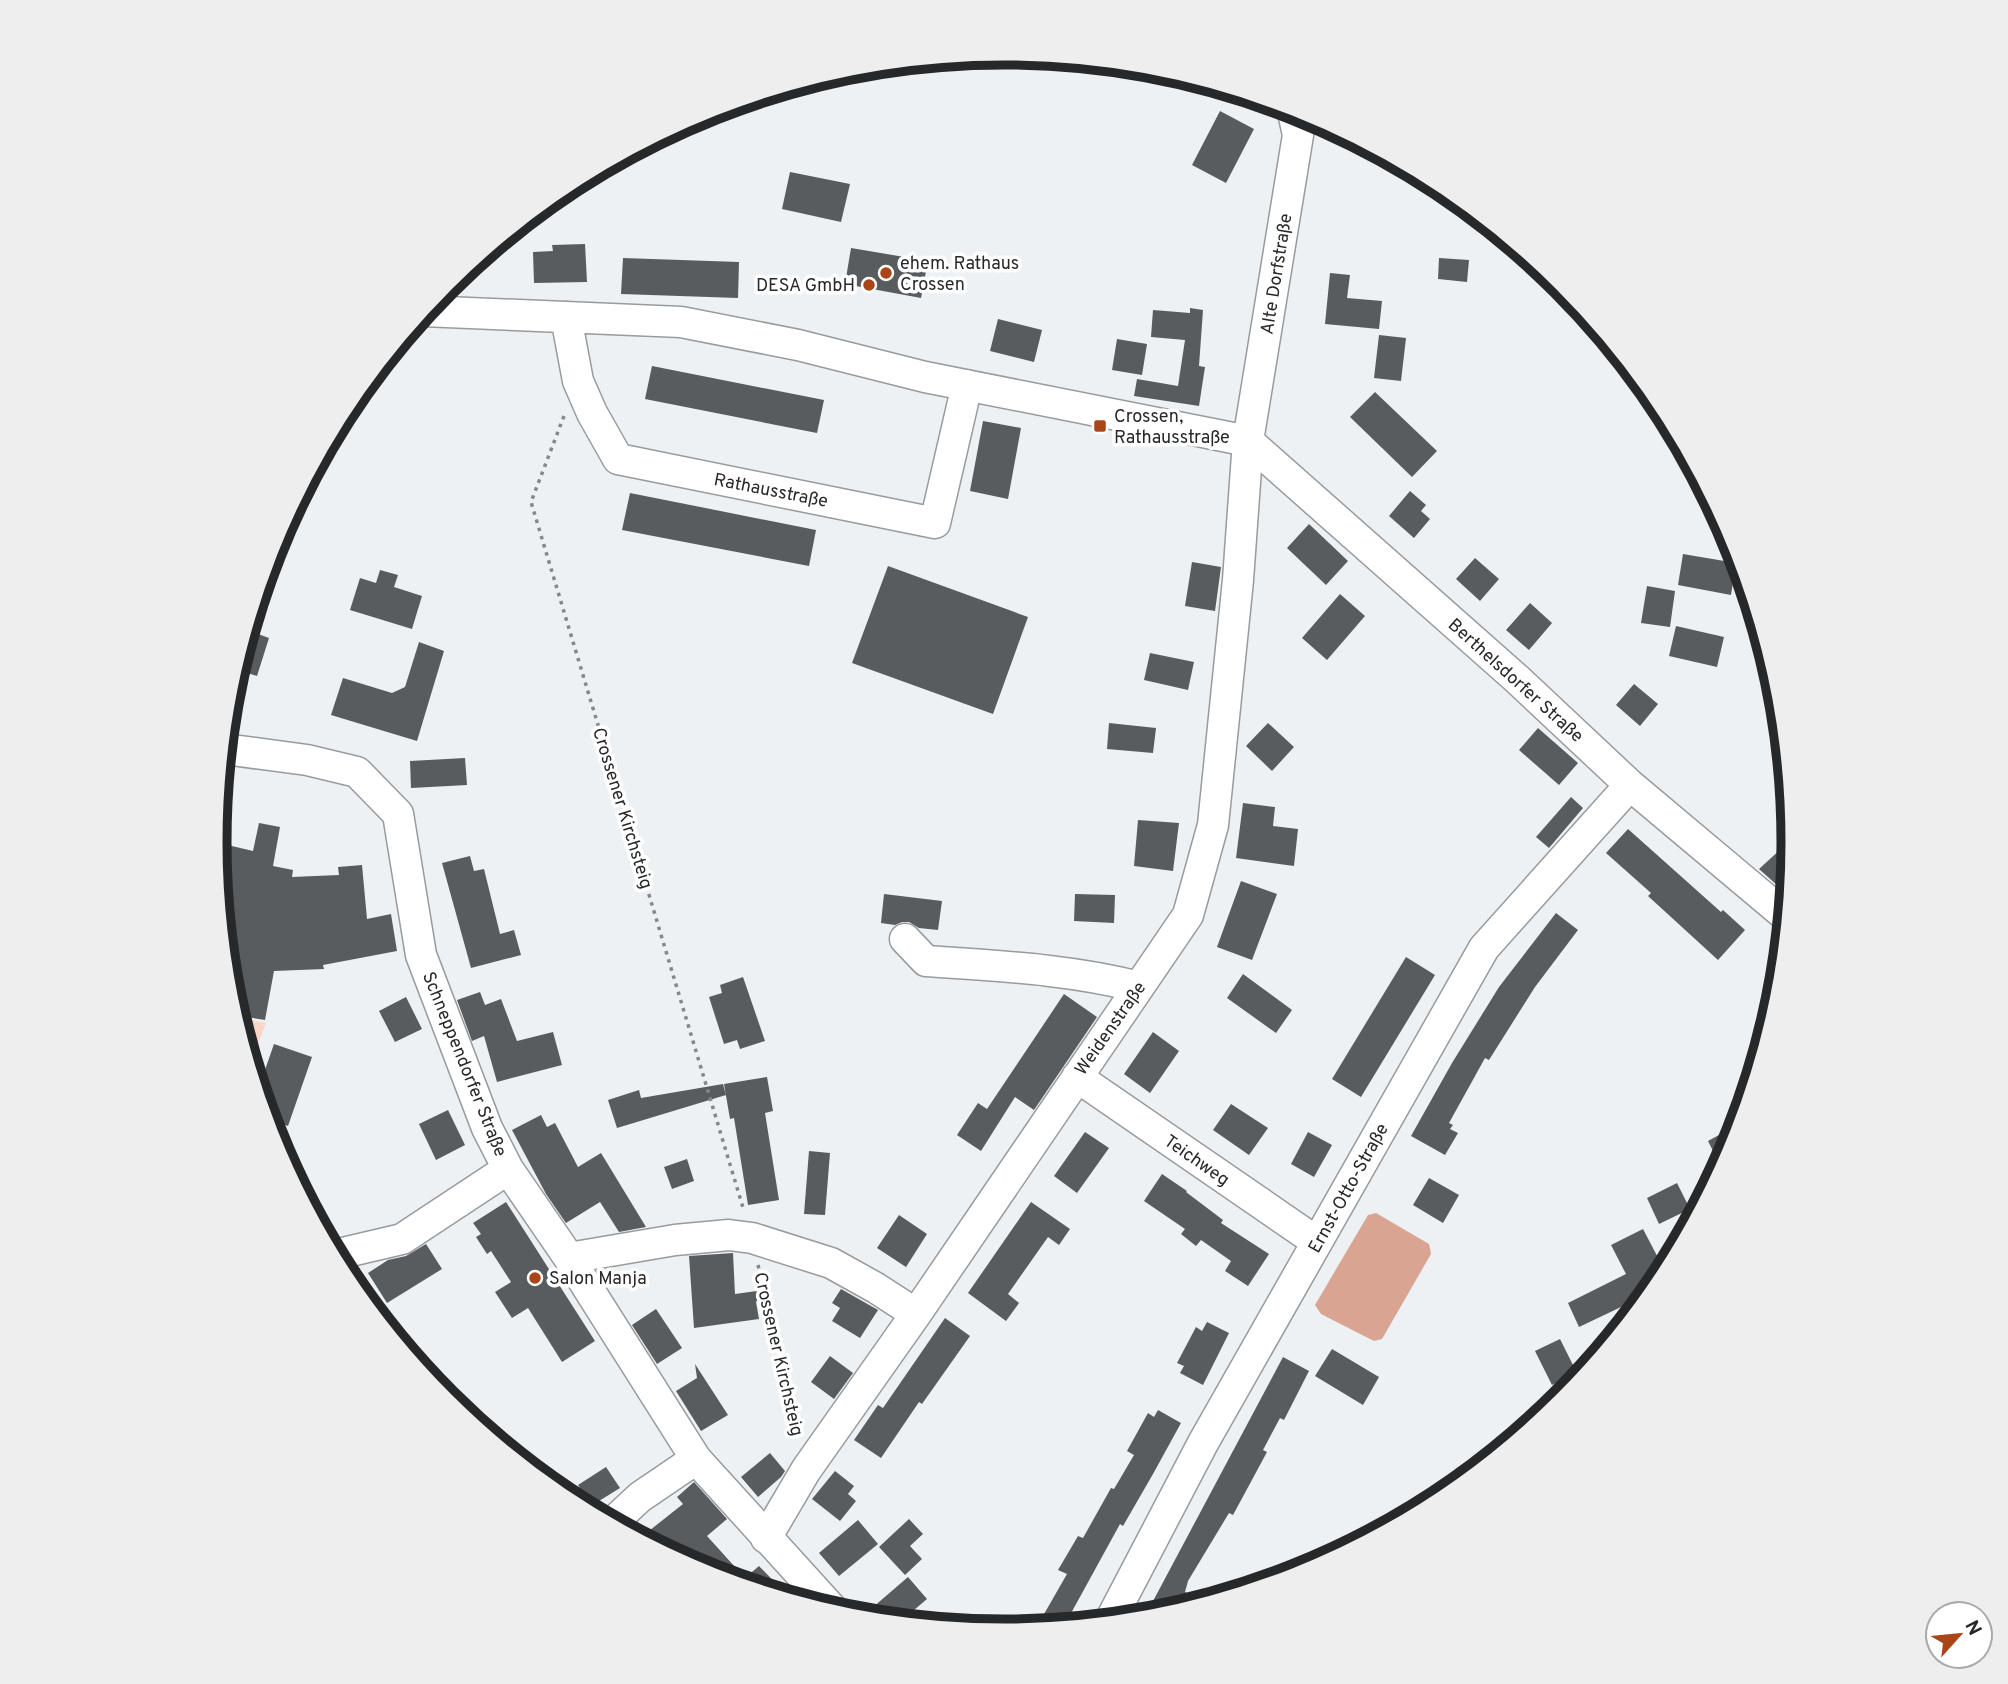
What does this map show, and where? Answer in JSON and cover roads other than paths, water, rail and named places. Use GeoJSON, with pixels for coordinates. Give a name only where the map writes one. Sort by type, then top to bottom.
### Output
{"type":"FeatureCollection","features":[{"type":"Feature","properties":{"kind":"street","name":"Alte Dorfstraße"},"geometry":{"type":"LineString","coordinates":[[1248,441],[1296,154],[1298,135],[1295,122]]}},
{"type":"Feature","properties":{"kind":"street"},"geometry":{"type":"LineString","coordinates":[[436,312],[681,322],[798,345],[925,377],[1248,441]]}},
{"type":"Feature","properties":{"kind":"street","name":"Rathausstraße"},"geometry":{"type":"LineString","coordinates":[[566,317],[578,381],[592,414],[618,459],[935,523],[967,385]]}},
{"type":"Feature","properties":{"kind":"street","name":"Berthelsdorfer Straße"},"geometry":{"type":"LineString","coordinates":[[1248,441],[1517,679],[1630,785],[1778,910]]}},
{"type":"Feature","properties":{"kind":"street","name":"Weidenstraße"},"geometry":{"type":"LineString","coordinates":[[766,1538],[806,1471],[1188,915],[1213,825],[1238,580],[1248,441]]}},
{"type":"Feature","properties":{"kind":"street","name":"Schneppendorfer Straße"},"geometry":{"type":"LineString","coordinates":[[232,750],[307,760],[357,772],[398,814],[421,955],[487,1128],[508,1169],[569,1258],[696,1459],[821,1597]]}},
{"type":"Feature","properties":{"kind":"street","name":"Ernst-Otto-Straße"},"geometry":{"type":"LineString","coordinates":[[1115,1611],[1203,1443],[1484,948],[1630,785]]}},
{"type":"Feature","properties":{"kind":"street"},"geometry":{"type":"LineString","coordinates":[[905,939],[926,961],[1056,972],[1109,979],[1139,987]]}},
{"type":"Feature","properties":{"kind":"street","name":"Teichweg"},"geometry":{"type":"LineString","coordinates":[[1077,1077],[1317,1242]]}},
{"type":"Feature","properties":{"kind":"street"},"geometry":{"type":"LineString","coordinates":[[345,1253],[402,1239],[508,1169]]}},
{"type":"Feature","properties":{"kind":"street","name":"Crossener Kirchsteig"},"geometry":{"type":"LineString","coordinates":[[569,1258],[675,1240],[729,1235],[752,1238],[831,1263],[916,1314]]}},
{"type":"Feature","properties":{"kind":"street"},"geometry":{"type":"LineString","coordinates":[[619,1517],[640,1497],[696,1459]]}},
{"type":"Feature","properties":{"kind":"place","name":"ehem. Rathaus Crossen"},"geometry":{"type":"Point","coordinates":[886,273]}},
{"type":"Feature","properties":{"kind":"place","name":"DESA GmbH"},"geometry":{"type":"Point","coordinates":[869,285]}},
{"type":"Feature","properties":{"kind":"place","name":"Crossen, Rathausstraße"},"geometry":{"type":"Point","coordinates":[1100,426]}},
{"type":"Feature","properties":{"kind":"place","name":"Salon Manja"},"geometry":{"type":"Point","coordinates":[535,1278]}}]}
